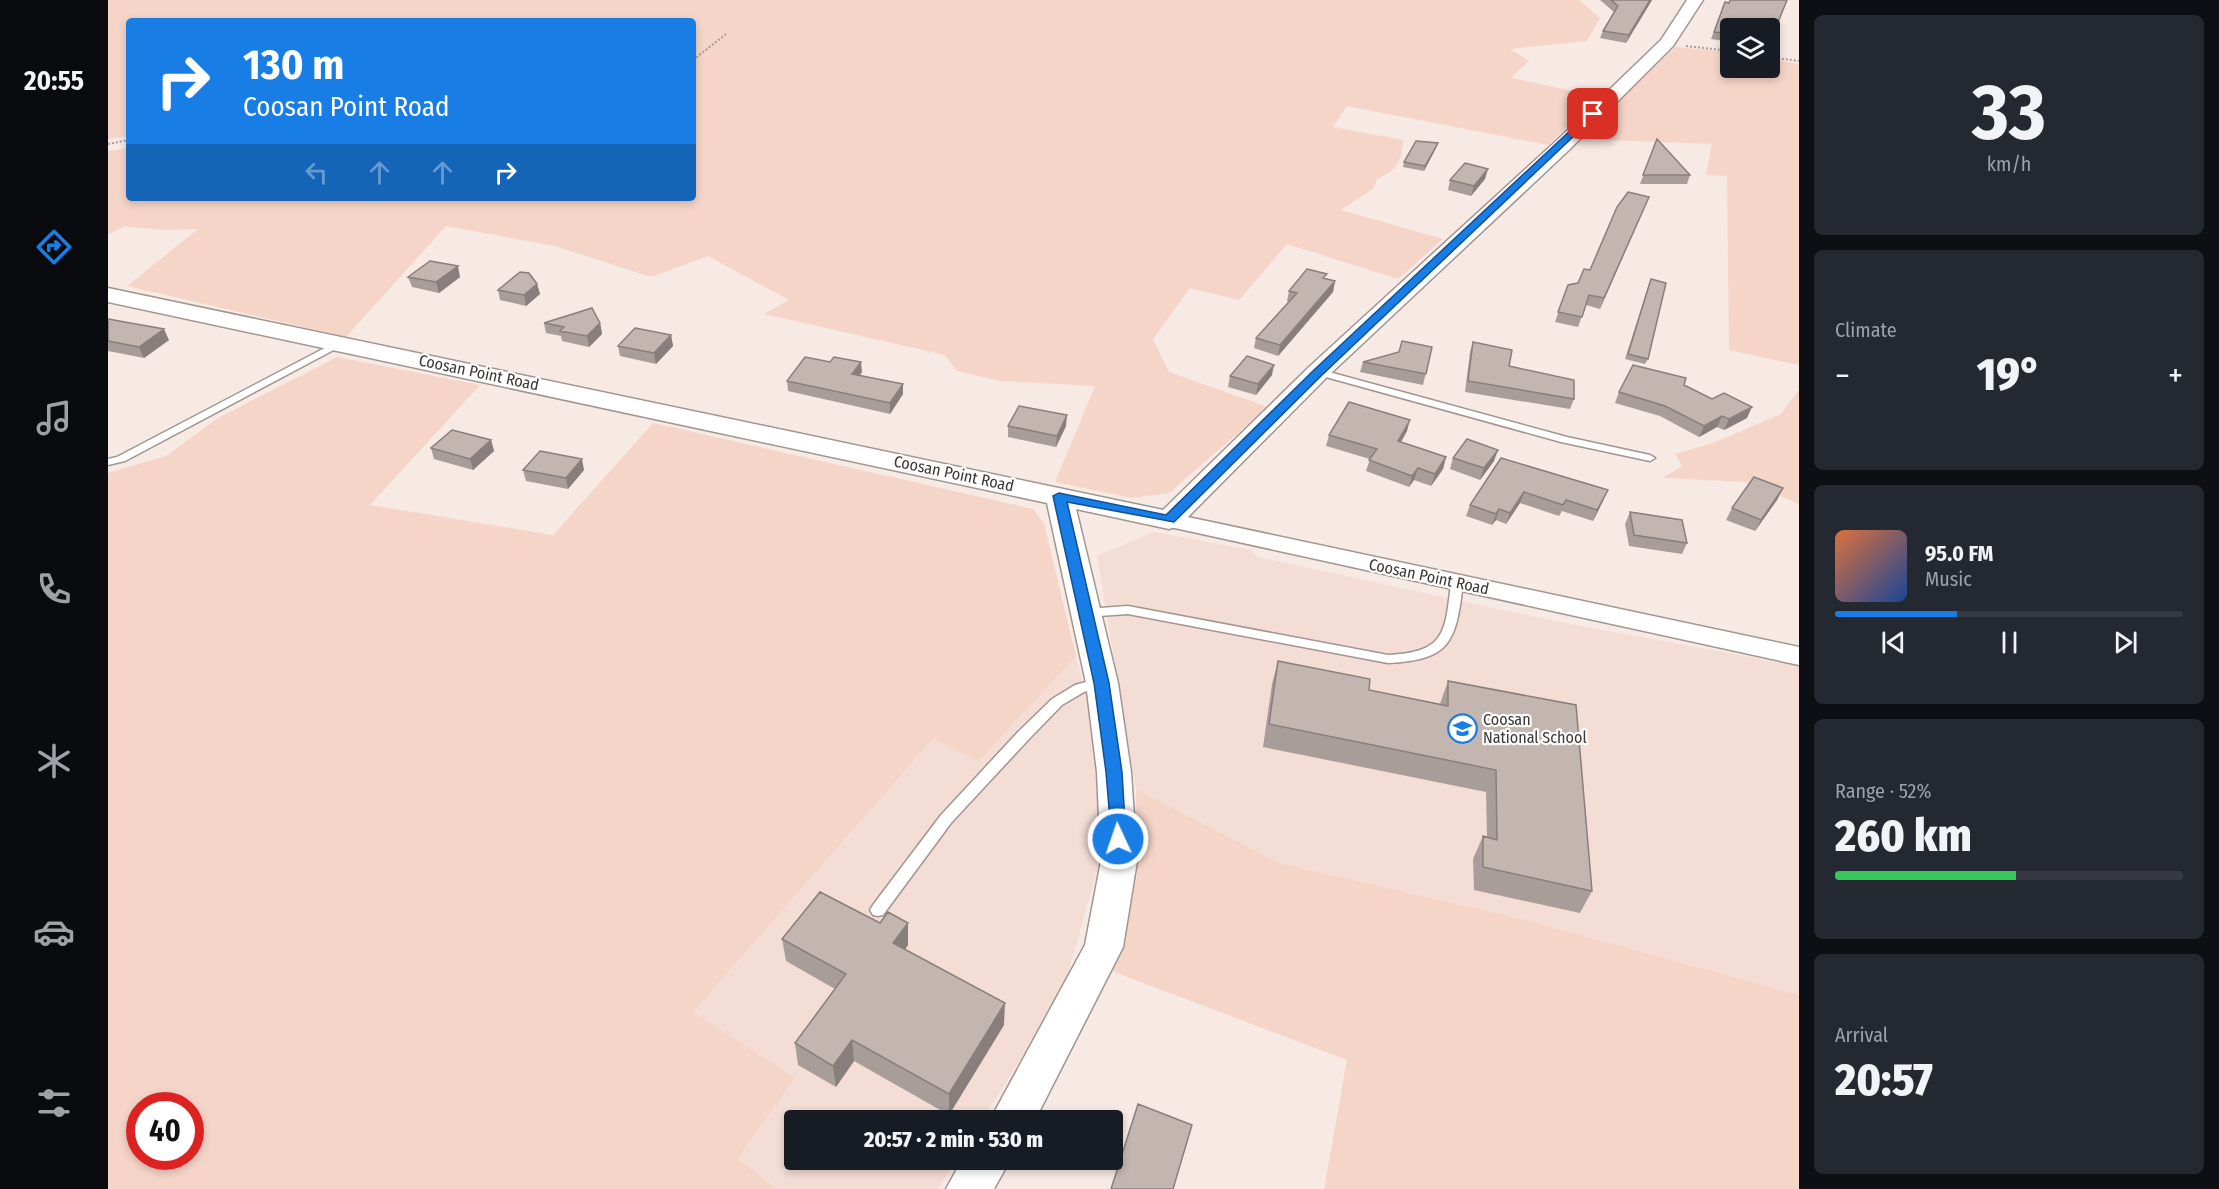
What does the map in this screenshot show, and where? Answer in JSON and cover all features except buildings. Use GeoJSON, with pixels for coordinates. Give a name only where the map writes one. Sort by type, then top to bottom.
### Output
{"type":"FeatureCollection","features":[{"type":"Feature","properties":{"kind":"street"},"geometry":{"type":"LineString","coordinates":[[1169,520],[1318,372],[1562,146],[1664,45],[1695,0]]}},
{"type":"Feature","properties":{"kind":"street","name":"Coosan Point Road"},"geometry":{"type":"LineString","coordinates":[[108,295],[1059,496],[1799,656]]}},
{"type":"Feature","properties":{"kind":"street"},"geometry":{"type":"LineString","coordinates":[[1017,1110],[1104,947],[1119,861],[1114,772],[1102,683],[1084,613],[1059,496]]}},
{"type":"Feature","properties":{"kind":"street"},"geometry":{"type":"LineString","coordinates":[[968,1189],[981,1170]]}},
{"type":"Feature","properties":{"kind":"lane"},"geometry":{"type":"LineString","coordinates":[[108,462],[121,459],[214,412],[340,343]]}},
{"type":"Feature","properties":{"kind":"lane"},"geometry":{"type":"LineString","coordinates":[[1318,372],[1554,437],[1650,458]]}},
{"type":"Feature","properties":{"kind":"lane"},"geometry":{"type":"LineString","coordinates":[[1084,613],[1128,610],[1388,659],[1414,659],[1439,649],[1452,627],[1457,583]]}},
{"type":"Feature","properties":{"kind":"lane"},"geometry":{"type":"LineString","coordinates":[[878,910],[946,819],[1023,736],[1057,702],[1080,688],[1102,683]]}},
{"type":"Feature","properties":{"kind":"path"},"geometry":{"type":"LineString","coordinates":[[696,58],[726,34]]}},
{"type":"Feature","properties":{"kind":"path"},"geometry":{"type":"LineString","coordinates":[[1664,45],[1720,50]]}},
{"type":"Feature","properties":{"kind":"path"},"geometry":{"type":"LineString","coordinates":[[1780,58],[1799,61]]}},
{"type":"Feature","properties":{"kind":"path"},"geometry":{"type":"LineString","coordinates":[[108,144],[126,141]]}},
{"type":"Feature","properties":{"kind":"shaded area"},"geometry":{"type":"Polygon","coordinates":[[[108,0],[1579,0],[1600,18],[1587,41],[1510,49],[1529,61],[1511,78],[1598,96],[1548,145],[1347,106],[1333,127],[1403,140],[1400,159],[1394,168],[1377,179],[1374,188],[1341,210],[1443,239],[1398,279],[1287,244],[1239,300],[1190,288],[1153,339],[1169,372],[1268,407],[1169,493],[1132,498],[1055,482],[1095,386],[999,381],[957,371],[945,355],[764,314],[789,300],[708,256],[651,277],[555,246],[446,226],[346,337],[127,286],[198,229],[162,230],[124,226],[108,235],[108,151],[126,148],[126,201],[696,201],[696,18],[126,18],[126,136],[108,139],[108,0]]]}},
{"type":"Feature","properties":{"kind":"shaded area"},"geometry":{"type":"Polygon","coordinates":[[[1675,47],[1720,51],[1720,78],[1780,78],[1780,60],[1799,64],[1799,365],[1729,350],[1727,176],[1706,175],[1712,144],[1579,139],[1675,47]]]}},
{"type":"Feature","properties":{"kind":"shaded area"},"geometry":{"type":"Polygon","coordinates":[[[337,357],[480,385],[370,505],[553,535],[653,423],[1033,509],[1044,524],[1076,656],[979,761],[933,739],[693,1012],[795,1078],[737,1159],[778,1189],[108,1189],[108,473],[166,456],[218,418],[337,357]]]}},
{"type":"Feature","properties":{"kind":"shaded area"},"geometry":{"type":"Polygon","coordinates":[[[1799,390],[1799,504],[1747,482],[1663,478],[1682,466],[1675,454],[1713,443],[1781,414],[1799,390]]]}},
{"type":"Feature","properties":{"kind":"shaded area","name":"Coosan National School"},"geometry":{"type":"Polygon","coordinates":[[[1154,532],[1251,550],[1258,557],[1554,621],[1799,666],[1799,995],[1530,921],[1280,863],[1136,789],[1097,556],[1154,532]]]}},
{"type":"Feature","properties":{"kind":"shaded area"},"geometry":{"type":"Polygon","coordinates":[[[1076,656],[1103,764],[1101,856],[1062,995],[988,1110],[784,1110],[784,1170],[950,1170],[938,1189],[778,1189],[736,1159],[693,1012],[934,738],[980,760],[1076,656]]]}},
{"type":"Feature","properties":{"kind":"shaded area"},"geometry":{"type":"Polygon","coordinates":[[[1136,789],[1280,863],[1530,921],[1799,995],[1799,1189],[1324,1189],[1347,1060],[1106,969],[1137,877],[1136,789]]]}},
{"type":"Feature","properties":{"kind":"place","name":"Coosan National School"},"geometry":{"type":"Point","coordinates":[1462,728]}},
{"type":"Feature","properties":{"kind":"route"},"geometry":{"type":"LineString","coordinates":[[1118,839],[1114,772],[1102,683],[1059,496],[1169,520],[1318,372],[1562,146],[1593,114]]}}]}
